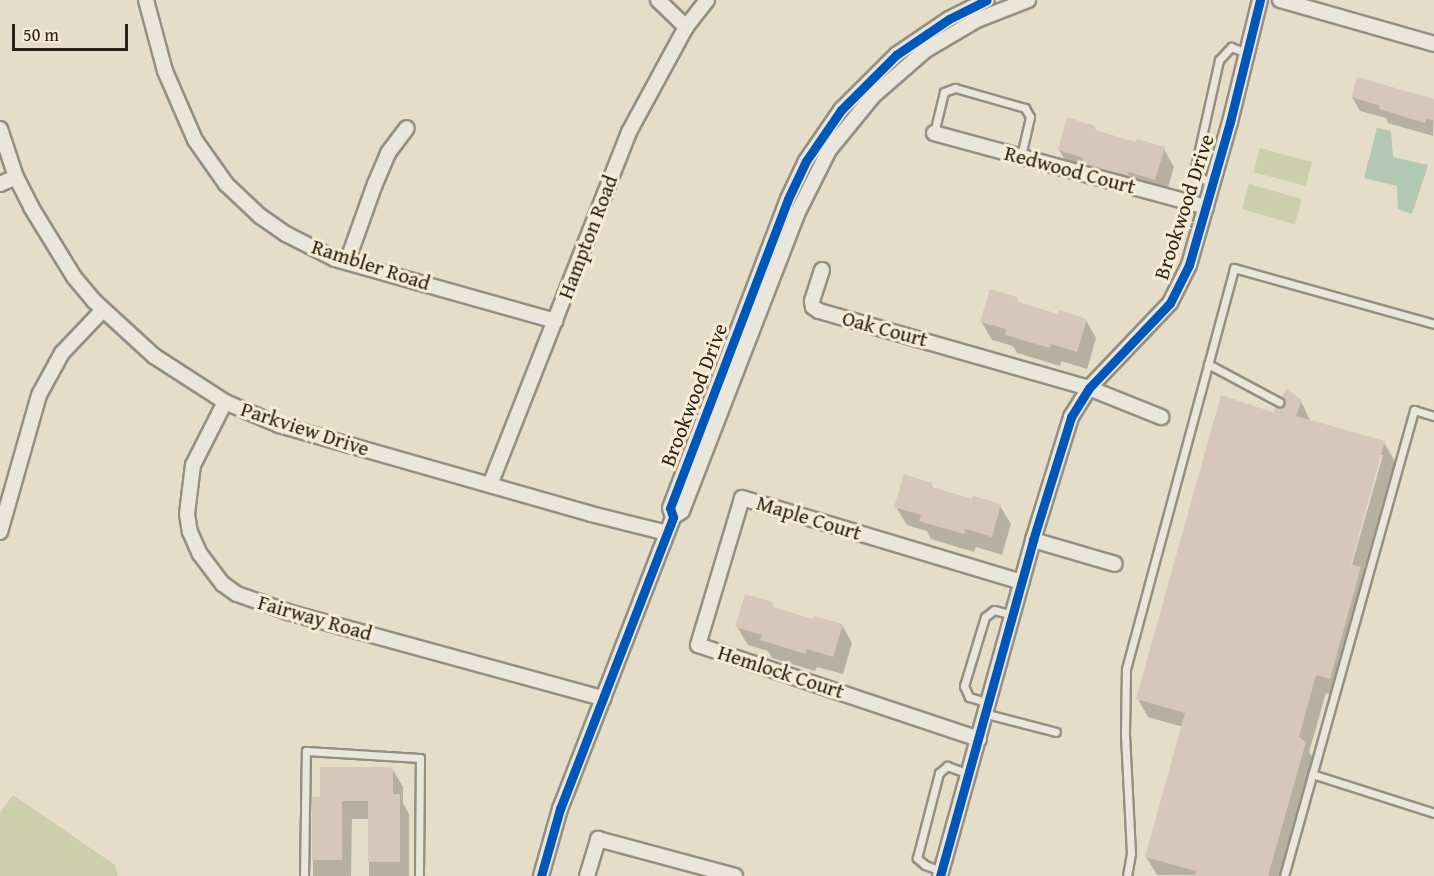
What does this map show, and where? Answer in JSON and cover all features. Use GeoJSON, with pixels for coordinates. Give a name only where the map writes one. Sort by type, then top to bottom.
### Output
{"type":"FeatureCollection","features":[{"type":"Feature","properties":{"kind":"street","name":"Rambler Road"},"geometry":{"type":"LineString","coordinates":[[146,0],[165,71],[183,117],[209,163],[260,216],[317,251],[347,262],[555,321]]}},
{"type":"Feature","properties":{"kind":"street"},"geometry":{"type":"LineString","coordinates":[[658,0],[686,27]]}},
{"type":"Feature","properties":{"kind":"street","name":"Hampton Road"},"geometry":{"type":"LineString","coordinates":[[490,485],[629,132],[686,27],[707,0]]}},
{"type":"Feature","properties":{"kind":"street","name":"Brookwood Drive"},"geometry":{"type":"LineString","coordinates":[[673,518],[670,508],[788,199],[806,161],[841,110],[896,55],[949,19],[987,0]]}},
{"type":"Feature","properties":{"kind":"street","name":"Brookwood Drive"},"geometry":{"type":"LineString","coordinates":[[541,876],[560,809],[667,533],[673,518],[682,511],[797,214],[829,150],[873,96],[926,50],[977,20],[1028,0]]}},
{"type":"Feature","properties":{"kind":"street","name":"Brookwood Drive"},"geometry":{"type":"LineString","coordinates":[[941,873],[1033,540],[1071,417],[1089,388],[1170,303],[1189,265],[1260,0]]}},
{"type":"Feature","properties":{"kind":"street"},"geometry":{"type":"LineString","coordinates":[[1280,0],[1434,44]]}},
{"type":"Feature","properties":{"kind":"street"},"geometry":{"type":"LineString","coordinates":[[347,262],[388,153],[407,128]]}},
{"type":"Feature","properties":{"kind":"street","name":"Parkview Drive"},"geometry":{"type":"LineString","coordinates":[[0,129],[16,177],[36,218],[74,277],[103,310],[154,356],[225,402],[279,425],[667,533]]}},
{"type":"Feature","properties":{"kind":"street","name":"Redwood Court"},"geometry":{"type":"LineString","coordinates":[[934,133],[1206,207]]}},
{"type":"Feature","properties":{"kind":"street"},"geometry":{"type":"LineString","coordinates":[[0,184],[16,177]]}},
{"type":"Feature","properties":{"kind":"street","name":"Oak Court"},"geometry":{"type":"LineString","coordinates":[[822,270],[812,301],[813,307],[819,311],[995,359],[1089,388]]}},
{"type":"Feature","properties":{"kind":"street"},"geometry":{"type":"LineString","coordinates":[[0,532],[39,395],[62,353],[103,310]]}},
{"type":"Feature","properties":{"kind":"street"},"geometry":{"type":"LineString","coordinates":[[1089,388],[1161,417]]}},
{"type":"Feature","properties":{"kind":"street","name":"Fairway Road"},"geometry":{"type":"LineString","coordinates":[[225,402],[193,465],[187,514],[190,532],[200,554],[224,584],[237,594],[288,612],[603,698]]}},
{"type":"Feature","properties":{"kind":"street","name":"Maple Court"},"geometry":{"type":"LineString","coordinates":[[698,645],[742,498],[1022,582]]}},
{"type":"Feature","properties":{"kind":"street"},"geometry":{"type":"LineString","coordinates":[[1033,540],[1115,564]]}},
{"type":"Feature","properties":{"kind":"street","name":"Hemlock Court"},"geometry":{"type":"LineString","coordinates":[[698,645],[979,739]]}},
{"type":"Feature","properties":{"kind":"street"},"geometry":{"type":"LineString","coordinates":[[587,876],[598,839],[735,876]]}},
{"type":"Feature","properties":{"kind":"lane"},"geometry":{"type":"LineString","coordinates":[[1212,185],[1194,172],[1219,60],[1231,47],[1247,53]]}},
{"type":"Feature","properties":{"kind":"lane"},"geometry":{"type":"LineString","coordinates":[[934,133],[944,92],[955,87],[1029,111],[1030,117],[1021,156]]}},
{"type":"Feature","properties":{"kind":"lane"},"geometry":{"type":"LineString","coordinates":[[1127,876],[1131,853],[1125,733],[1126,669],[1234,268],[1434,324]]}},
{"type":"Feature","properties":{"kind":"lane"},"geometry":{"type":"LineString","coordinates":[[1208,364],[1279,402]]}},
{"type":"Feature","properties":{"kind":"lane"},"geometry":{"type":"LineString","coordinates":[[1284,876],[1414,410],[1434,417]]}},
{"type":"Feature","properties":{"kind":"lane"},"geometry":{"type":"LineString","coordinates":[[1013,615],[994,610],[985,617],[964,686],[969,697],[988,709],[1056,732]]}},
{"type":"Feature","properties":{"kind":"lane"},"geometry":{"type":"LineString","coordinates":[[304,876],[306,751],[420,758],[419,876]]}},
{"type":"Feature","properties":{"kind":"lane"},"geometry":{"type":"LineString","coordinates":[[941,873],[917,858],[939,773],[947,766],[969,774]]}},
{"type":"Feature","properties":{"kind":"lane"},"geometry":{"type":"LineString","coordinates":[[1312,774],[1434,813]]}},
{"type":"Feature","properties":{"kind":"shaded area"},"geometry":{"type":"Polygon","coordinates":[[[1377,128],[1391,131],[1393,157],[1428,165],[1412,214],[1398,209],[1397,186],[1364,178],[1377,128]]]}},
{"type":"Feature","properties":{"kind":"shaded area"},"geometry":{"type":"Polygon","coordinates":[[[1260,148],[1312,162],[1306,186],[1254,172],[1260,148]]]}},
{"type":"Feature","properties":{"kind":"shaded area"},"geometry":{"type":"Polygon","coordinates":[[[1249,184],[1302,199],[1295,224],[1242,209],[1249,184]]]}},
{"type":"Feature","properties":{"kind":"shaded area"},"geometry":{"type":"Polygon","coordinates":[[[13,795],[115,865],[118,876],[0,876],[0,813],[13,795]]]}},
{"type":"Feature","properties":{"kind":"building"},"geometry":{"type":"Polygon","coordinates":[[[1357,77],[1434,99],[1434,121],[1427,118],[1425,123],[1379,109],[1380,106],[1351,97],[1357,77]]]}},
{"type":"Feature","properties":{"kind":"building"},"geometry":{"type":"Polygon","coordinates":[[[1067,117],[1095,126],[1095,130],[1136,142],[1137,139],[1165,147],[1155,180],[1129,172],[1128,176],[1082,164],[1084,158],[1058,150],[1067,117]]]}},
{"type":"Feature","properties":{"kind":"building"},"geometry":{"type":"Polygon","coordinates":[[[990,289],[1017,297],[1018,302],[1058,314],[1059,310],[1087,319],[1077,352],[1051,344],[1050,348],[1005,335],[1006,329],[980,322],[990,289]]]}},
{"type":"Feature","properties":{"kind":"building"},"geometry":{"type":"Polygon","coordinates":[[[1286,389],[1302,400],[1296,416],[1385,441],[1351,564],[1361,567],[1330,679],[1316,675],[1299,737],[1306,742],[1268,876],[1195,876],[1196,871],[1145,857],[1185,713],[1136,699],[1221,395],[1273,412],[1276,407],[1284,405],[1282,397],[1286,389]]]}},
{"type":"Feature","properties":{"kind":"building"},"geometry":{"type":"Polygon","coordinates":[[[904,474],[932,483],[932,487],[972,499],[973,496],[1001,504],[992,537],[966,529],[964,534],[919,521],[921,515],[894,507],[904,474]]]}},
{"type":"Feature","properties":{"kind":"building"},"geometry":{"type":"Polygon","coordinates":[[[745,594],[773,602],[773,607],[813,619],[814,616],[843,624],[833,657],[807,649],[805,654],[760,640],[762,635],[735,627],[745,594]]]}},
{"type":"Feature","properties":{"kind":"building"},"geometry":{"type":"Polygon","coordinates":[[[320,767],[393,767],[393,794],[400,794],[400,862],[368,862],[368,801],[342,801],[342,860],[312,860],[312,797],[320,797],[320,767]]]}},
{"type":"Feature","properties":{"kind":"cycle path"},"geometry":{"type":"LineString","coordinates":[[541,876],[560,809],[673,517],[670,508],[788,199],[806,161],[841,110],[896,55],[949,19],[987,0]]}},
{"type":"Feature","properties":{"kind":"cycle path"},"geometry":{"type":"LineString","coordinates":[[940,876],[1033,540],[1071,417],[1089,388],[1170,303],[1189,265],[1230,122],[1260,0]]}}]}
